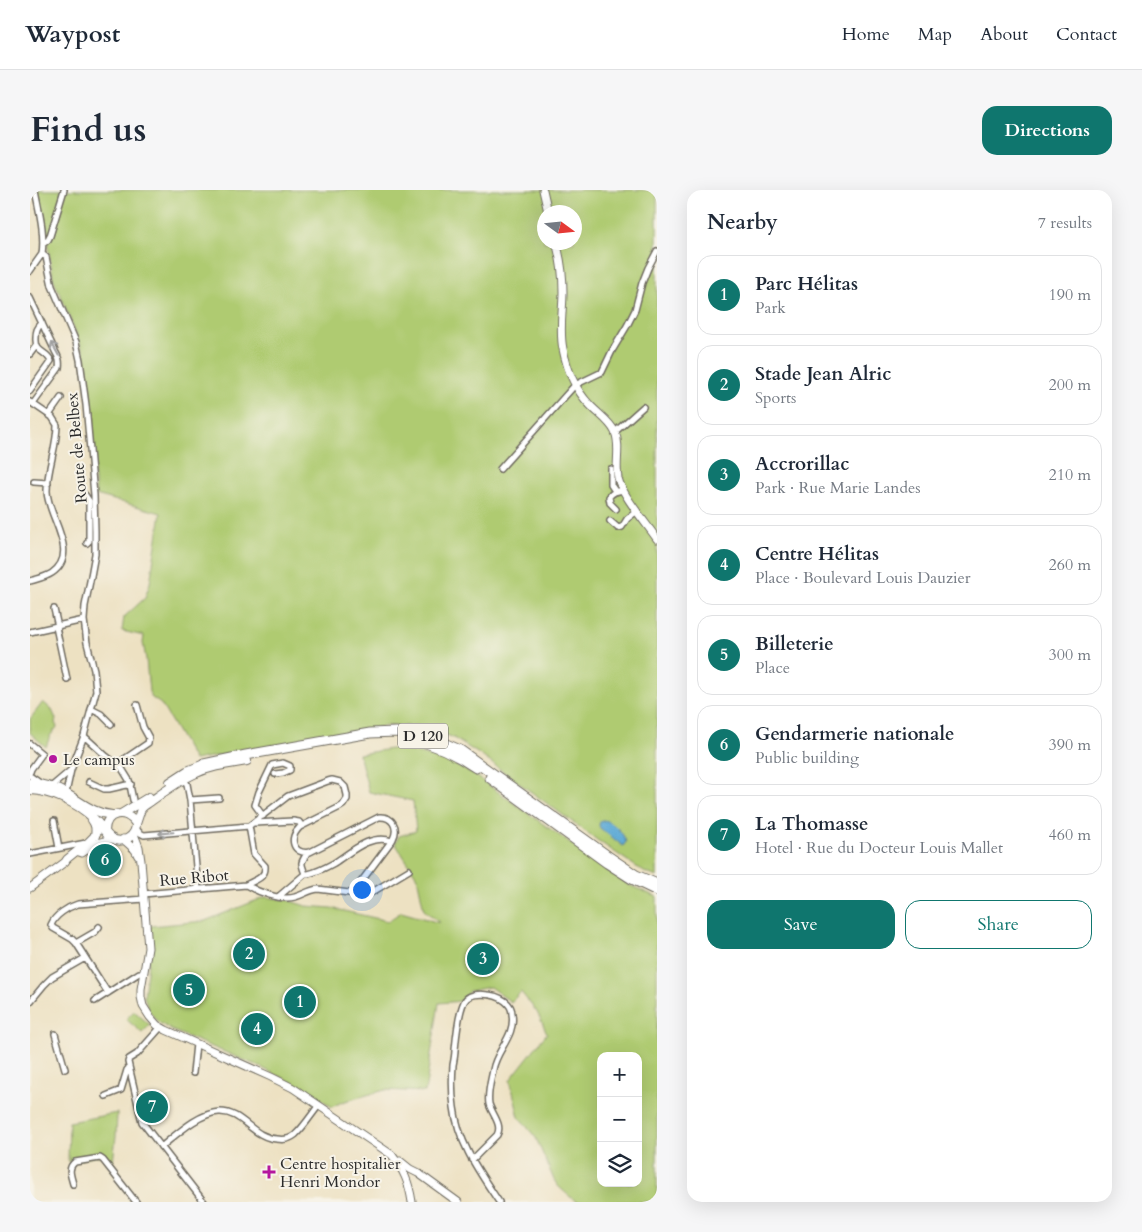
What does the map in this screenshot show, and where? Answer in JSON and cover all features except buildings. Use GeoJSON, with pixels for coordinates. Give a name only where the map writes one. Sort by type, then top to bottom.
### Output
{"type":"FeatureCollection","features":[{"type":"Feature","properties":{"kind":"highway","name":"D 120"},"geometry":{"type":"LineString","coordinates":[[204,764],[370,734],[396,732],[432,738],[460,750],[608,856],[636,874],[657,884]]}},
{"type":"Feature","properties":{"kind":"highway","name":"D 120"},"geometry":{"type":"LineString","coordinates":[[247,761],[383,738],[408,739],[431,744],[450,752],[474,766],[607,863],[632,879],[657,891]]}},
{"type":"Feature","properties":{"kind":"main road","name":"D 120"},"geometry":{"type":"LineString","coordinates":[[135,829],[141,809],[183,779],[211,768],[247,761]]}},
{"type":"Feature","properties":{"kind":"main road","name":"D 120"},"geometry":{"type":"LineString","coordinates":[[121,814],[146,799],[179,775],[204,764]]}},
{"type":"Feature","properties":{"kind":"main road"},"geometry":{"type":"LineString","coordinates":[[30,783],[42,784],[66,793],[98,813],[112,816],[121,814],[128,816],[135,829],[128,838],[112,839],[104,827],[84,811],[56,795],[40,790],[30,790]]}},
{"type":"Feature","properties":{"kind":"main road"},"geometry":{"type":"LineString","coordinates":[[84,811],[95,824],[95,836]]}},
{"type":"Feature","properties":{"kind":"main road"},"geometry":{"type":"LineString","coordinates":[[104,827],[112,816]]}},
{"type":"Feature","properties":{"kind":"street","name":"Route de Belbex"},"geometry":{"type":"LineString","coordinates":[[35,190],[43,244],[42,254],[46,257],[52,286],[76,342],[80,360],[94,495],[92,531],[95,554],[84,620],[87,644],[96,680],[96,691],[84,736],[71,770],[66,793]]}},
{"type":"Feature","properties":{"kind":"street"},"geometry":{"type":"LineString","coordinates":[[43,244],[50,236],[64,190]]}},
{"type":"Feature","properties":{"kind":"street"},"geometry":{"type":"LineString","coordinates":[[543,190],[546,205]]}},
{"type":"Feature","properties":{"kind":"street"},"geometry":{"type":"LineString","coordinates":[[558,250],[562,271],[563,291],[562,347],[575,385],[588,403],[608,422],[615,432],[619,491]]}},
{"type":"Feature","properties":{"kind":"street"},"geometry":{"type":"LineString","coordinates":[[500,469],[575,385],[602,372],[627,326],[645,275],[657,251]]}},
{"type":"Feature","properties":{"kind":"street"},"geometry":{"type":"LineString","coordinates":[[30,272],[42,254]]}},
{"type":"Feature","properties":{"kind":"street"},"geometry":{"type":"LineString","coordinates":[[30,298],[60,362],[58,368],[32,403],[49,415],[57,426],[47,494],[64,548],[59,566],[50,575],[30,581]]}},
{"type":"Feature","properties":{"kind":"street"},"geometry":{"type":"LineString","coordinates":[[30,391],[51,361],[36,346],[36,329],[42,323]]}},
{"type":"Feature","properties":{"kind":"street"},"geometry":{"type":"LineString","coordinates":[[30,354],[36,346]]}},
{"type":"Feature","properties":{"kind":"street"},"geometry":{"type":"LineString","coordinates":[[49,415],[61,398]]}},
{"type":"Feature","properties":{"kind":"street"},"geometry":{"type":"LineString","coordinates":[[615,432],[644,407]]}},
{"type":"Feature","properties":{"kind":"street"},"geometry":{"type":"LineString","coordinates":[[611,470],[612,485],[637,511],[657,539]]}},
{"type":"Feature","properties":{"kind":"street"},"geometry":{"type":"LineString","coordinates":[[34,482],[48,482]]}},
{"type":"Feature","properties":{"kind":"street"},"geometry":{"type":"LineString","coordinates":[[616,509],[610,503],[609,497],[611,494],[619,491]]}},
{"type":"Feature","properties":{"kind":"street"},"geometry":{"type":"LineString","coordinates":[[85,495],[89,501],[92,531],[88,543]]}},
{"type":"Feature","properties":{"kind":"street"},"geometry":{"type":"LineString","coordinates":[[610,521],[618,528],[622,527],[627,519],[637,511]]}},
{"type":"Feature","properties":{"kind":"street"},"geometry":{"type":"LineString","coordinates":[[54,609],[67,680]]}},
{"type":"Feature","properties":{"kind":"street"},"geometry":{"type":"LineString","coordinates":[[30,632],[84,620]]}},
{"type":"Feature","properties":{"kind":"street"},"geometry":{"type":"LineString","coordinates":[[118,764],[148,743],[149,740],[136,705]]}},
{"type":"Feature","properties":{"kind":"street"},"geometry":{"type":"LineString","coordinates":[[92,709],[101,714],[111,724]]}},
{"type":"Feature","properties":{"kind":"street"},"geometry":{"type":"LineString","coordinates":[[84,736],[106,756],[122,767],[130,784],[133,800]]}},
{"type":"Feature","properties":{"kind":"street"},"geometry":{"type":"LineString","coordinates":[[30,744],[42,754],[30,770]]}},
{"type":"Feature","properties":{"kind":"street"},"geometry":{"type":"LineString","coordinates":[[263,816],[255,805],[272,765],[282,763],[290,766],[290,770],[275,774]]}},
{"type":"Feature","properties":{"kind":"street","name":"Route de Belbex"},"geometry":{"type":"LineString","coordinates":[[51,787],[71,770]]}},
{"type":"Feature","properties":{"kind":"street"},"geometry":{"type":"LineString","coordinates":[[30,776],[42,784]]}},
{"type":"Feature","properties":{"kind":"street"},"geometry":{"type":"LineString","coordinates":[[183,779],[188,784],[198,889]]}},
{"type":"Feature","properties":{"kind":"street"},"geometry":{"type":"LineString","coordinates":[[252,824],[293,794],[328,780],[336,780],[343,784],[347,791],[347,799],[343,805],[300,827],[294,833],[294,845],[298,850],[307,853]]}},
{"type":"Feature","properties":{"kind":"street"},"geometry":{"type":"LineString","coordinates":[[89,782],[104,789],[130,784]]}},
{"type":"Feature","properties":{"kind":"street"},"geometry":{"type":"LineString","coordinates":[[190,800],[219,798]]}},
{"type":"Feature","properties":{"kind":"street"},"geometry":{"type":"LineString","coordinates":[[305,874],[301,862],[307,853],[379,817],[388,818],[393,822],[395,835],[352,894]]}},
{"type":"Feature","properties":{"kind":"street"},"geometry":{"type":"LineString","coordinates":[[135,829],[144,835],[293,821],[299,822],[302,826]]}},
{"type":"Feature","properties":{"kind":"street"},"geometry":{"type":"LineString","coordinates":[[54,822],[59,848]]}},
{"type":"Feature","properties":{"kind":"street"},"geometry":{"type":"LineString","coordinates":[[246,885],[261,878],[264,875],[265,868],[263,863],[254,854],[252,824]]}},
{"type":"Feature","properties":{"kind":"street"},"geometry":{"type":"LineString","coordinates":[[79,852],[104,827]]}},
{"type":"Feature","properties":{"kind":"street"},"geometry":{"type":"LineString","coordinates":[[135,829],[141,861],[148,948],[141,998],[150,1017],[161,1027],[284,1083],[400,1160],[458,1202]]}},
{"type":"Feature","properties":{"kind":"street"},"geometry":{"type":"LineString","coordinates":[[30,888],[79,852],[97,842],[112,839]]}},
{"type":"Feature","properties":{"kind":"street"},"geometry":{"type":"LineString","coordinates":[[123,839],[135,850],[141,861]]}},
{"type":"Feature","properties":{"kind":"street"},"geometry":{"type":"LineString","coordinates":[[278,897],[305,874],[324,869],[356,848],[369,842],[384,839],[392,841]]}},
{"type":"Feature","properties":{"kind":"street"},"geometry":{"type":"LineString","coordinates":[[30,854],[88,842]]}},
{"type":"Feature","properties":{"kind":"street"},"geometry":{"type":"LineString","coordinates":[[67,847],[79,852]]}},
{"type":"Feature","properties":{"kind":"street"},"geometry":{"type":"LineString","coordinates":[[246,885],[262,893],[278,897],[294,898],[311,890],[318,889],[362,895],[369,894],[409,870]]}},
{"type":"Feature","properties":{"kind":"street","name":"Rue Ribot"},"geometry":{"type":"LineString","coordinates":[[76,943],[51,926],[53,921],[64,910],[72,906],[198,889],[246,885]]}},
{"type":"Feature","properties":{"kind":"street"},"geometry":{"type":"LineString","coordinates":[[100,927],[76,943],[108,993]]}},
{"type":"Feature","properties":{"kind":"street"},"geometry":{"type":"LineString","coordinates":[[30,1002],[52,977],[85,958]]}},
{"type":"Feature","properties":{"kind":"street"},"geometry":{"type":"LineString","coordinates":[[94,1001],[136,975],[144,974]]}},
{"type":"Feature","properties":{"kind":"street"},"geometry":{"type":"LineString","coordinates":[[472,1160],[499,1132],[488,1098],[494,1064],[510,1034],[513,1021],[510,1006],[504,1000],[477,994],[469,996],[464,1002],[453,1067],[453,1098],[456,1120],[462,1140],[472,1160],[499,1202]]}},
{"type":"Feature","properties":{"kind":"street"},"geometry":{"type":"LineString","coordinates":[[161,1027],[128,1062],[142,1122],[204,1202]]}},
{"type":"Feature","properties":{"kind":"street"},"geometry":{"type":"LineString","coordinates":[[55,1034],[65,1069]]}},
{"type":"Feature","properties":{"kind":"street"},"geometry":{"type":"LineString","coordinates":[[193,1073],[196,1044]]}},
{"type":"Feature","properties":{"kind":"street"},"geometry":{"type":"LineString","coordinates":[[106,1096],[121,1090],[126,1070],[130,1068]]}},
{"type":"Feature","properties":{"kind":"street"},"geometry":{"type":"LineString","coordinates":[[161,1147],[193,1123],[217,1112],[237,1117],[265,1137],[273,1139],[287,1138],[297,1132],[319,1105]]}},
{"type":"Feature","properties":{"kind":"street"},"geometry":{"type":"LineString","coordinates":[[392,1155],[402,1168],[410,1188],[412,1202]]}},
{"type":"Feature","properties":{"kind":"street"},"geometry":{"type":"LineString","coordinates":[[73,1184],[70,1171],[73,1164],[100,1158],[136,1202]]}},
{"type":"Feature","properties":{"kind":"street"},"geometry":{"type":"LineString","coordinates":[[410,1188],[417,1178],[425,1178]]}},
{"type":"Feature","properties":{"kind":"green space"},"geometry":{"type":"Polygon","coordinates":[[[37,190],[657,190],[657,877],[644,872],[600,842],[479,754],[452,737],[419,726],[385,726],[194,760],[161,704],[152,698],[149,692],[143,643],[144,636],[122,631],[124,617],[145,598],[150,583],[161,513],[96,495],[89,396],[83,350],[53,278],[42,208],[37,190]]]}},
{"type":"Feature","properties":{"kind":"green space"},"geometry":{"type":"Polygon","coordinates":[[[43,702],[52,710],[57,727],[50,736],[46,747],[30,733],[30,719],[43,702]]]}},
{"type":"Feature","properties":{"kind":"green space"},"geometry":{"type":"Polygon","coordinates":[[[397,748],[444,760],[473,774],[629,885],[657,897],[657,1202],[577,1202],[558,1186],[554,1180],[536,1138],[519,1117],[510,1080],[547,1033],[537,1012],[521,992],[511,1002],[490,987],[469,991],[462,1001],[439,1003],[425,1092],[385,1090],[342,1102],[332,1107],[308,1090],[256,1065],[171,1030],[157,1021],[149,1011],[144,996],[151,940],[150,926],[205,921],[265,897],[287,900],[306,906],[331,908],[388,921],[401,912],[440,923],[424,910],[417,877],[395,843],[399,836],[416,831],[413,801],[369,792],[359,754],[397,748]]]}},
{"type":"Feature","properties":{"kind":"green space"},"geometry":{"type":"Polygon","coordinates":[[[134,1011],[150,1025],[142,1033],[126,1019],[134,1011]]]}},
{"type":"Feature","properties":{"kind":"green space"},"geometry":{"type":"Polygon","coordinates":[[[117,1113],[113,1162],[108,1161],[103,1155],[68,1162],[69,1122],[117,1113]]]}},
{"type":"Feature","properties":{"kind":"water"},"geometry":{"type":"Polygon","coordinates":[[[604,820],[620,831],[626,842],[623,846],[600,828],[600,822],[604,820]]]}},
{"type":"Feature","properties":{"kind":"place","name":"Le campus"},"geometry":{"type":"Point","coordinates":[53,759]}},
{"type":"Feature","properties":{"kind":"place","name":"Gendarmerie nationale"},"geometry":{"type":"Point","coordinates":[105,860]}},
{"type":"Feature","properties":{"kind":"place","name":"Stade Jean Alric"},"geometry":{"type":"Point","coordinates":[249,954]}},
{"type":"Feature","properties":{"kind":"place","name":"Accrorillac"},"geometry":{"type":"Point","coordinates":[483,959]}},
{"type":"Feature","properties":{"kind":"place","name":"Billeterie"},"geometry":{"type":"Point","coordinates":[189,990]}},
{"type":"Feature","properties":{"kind":"place","name":"Parc Hélitas"},"geometry":{"type":"Point","coordinates":[300,1002]}},
{"type":"Feature","properties":{"kind":"place","name":"Centre Hélitas"},"geometry":{"type":"Point","coordinates":[257,1029]}},
{"type":"Feature","properties":{"kind":"place","name":"La Thomasse"},"geometry":{"type":"Point","coordinates":[152,1107]}},
{"type":"Feature","properties":{"kind":"place","name":"Centre hospitalier Henri Mondor"},"geometry":{"type":"Point","coordinates":[269,1172]}}]}
